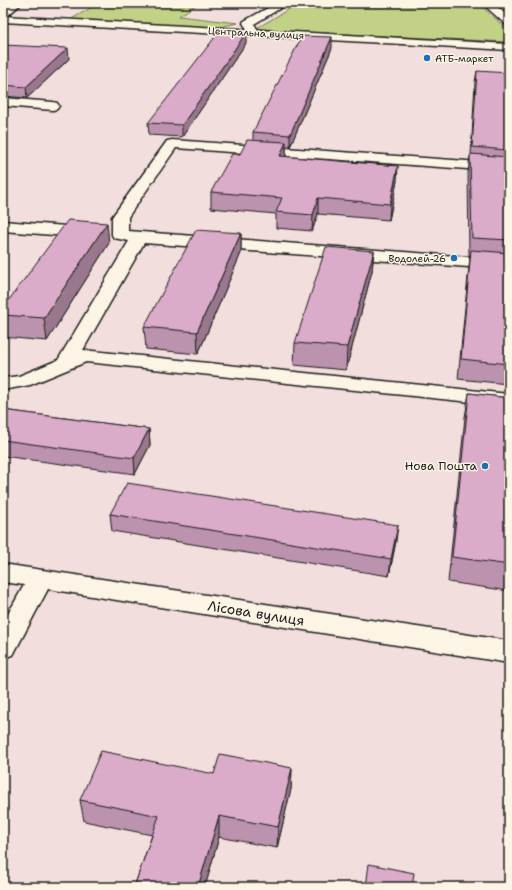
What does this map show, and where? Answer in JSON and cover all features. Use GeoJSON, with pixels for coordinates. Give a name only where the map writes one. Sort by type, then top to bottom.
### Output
{"type":"FeatureCollection","features":[{"type":"Feature","properties":{"kind":"main road"},"geometry":{"type":"LineString","coordinates":[[3,14],[17,3]]}},
{"type":"Feature","properties":{"kind":"main road"},"geometry":{"type":"LineString","coordinates":[[255,32],[248,23],[284,3]]}},
{"type":"Feature","properties":{"kind":"main road"},"geometry":{"type":"LineString","coordinates":[[487,3],[509,22]]}},
{"type":"Feature","properties":{"kind":"main road","name":"Центральна вулиця"},"geometry":{"type":"LineString","coordinates":[[3,19],[509,47]]}},
{"type":"Feature","properties":{"kind":"main road"},"geometry":{"type":"LineString","coordinates":[[3,102],[53,106]]}},
{"type":"Feature","properties":{"kind":"main road"},"geometry":{"type":"LineString","coordinates":[[120,235],[120,217],[172,144],[509,168]]}},
{"type":"Feature","properties":{"kind":"main road"},"geometry":{"type":"LineString","coordinates":[[3,226],[120,235],[139,238],[509,265]]}},
{"type":"Feature","properties":{"kind":"main road"},"geometry":{"type":"LineString","coordinates":[[66,363],[139,238]]}},
{"type":"Feature","properties":{"kind":"main road"},"geometry":{"type":"LineString","coordinates":[[3,384],[24,381],[84,356],[509,400]]}},
{"type":"Feature","properties":{"kind":"main road","name":"Лісова вулиця"},"geometry":{"type":"LineString","coordinates":[[3,573],[509,652]]}},
{"type":"Feature","properties":{"kind":"main road"},"geometry":{"type":"LineString","coordinates":[[3,648],[40,579]]}},
{"type":"Feature","properties":{"kind":"green space"},"geometry":{"type":"Polygon","coordinates":[[[99,3],[199,3],[179,16],[238,23],[211,29],[68,21],[99,3]]]}},
{"type":"Feature","properties":{"kind":"green space"},"geometry":{"type":"Polygon","coordinates":[[[299,3],[478,3],[509,31],[509,42],[283,31],[257,28],[299,3]]]}},
{"type":"Feature","properties":{"kind":"building"},"geometry":{"type":"Polygon","coordinates":[[[219,32],[246,33],[182,125],[148,123],[219,32]]]}},
{"type":"Feature","properties":{"kind":"building"},"geometry":{"type":"Polygon","coordinates":[[[302,36],[332,37],[290,135],[253,132],[302,36]]]}},
{"type":"Feature","properties":{"kind":"building"},"geometry":{"type":"Polygon","coordinates":[[[3,45],[68,48],[26,87],[3,85],[3,45]]]}},
{"type":"Feature","properties":{"kind":"building"},"geometry":{"type":"Polygon","coordinates":[[[477,71],[509,73],[509,145],[505,145],[506,150],[472,147],[477,71]]]}},
{"type":"Feature","properties":{"kind":"building"},"geometry":{"type":"Polygon","coordinates":[[[247,140],[286,142],[280,156],[398,166],[390,204],[318,198],[313,215],[276,212],[282,198],[211,192],[232,154],[240,154],[247,140]]]}},
{"type":"Feature","properties":{"kind":"building"},"geometry":{"type":"Polygon","coordinates":[[[472,154],[507,157],[509,182],[509,240],[472,238],[470,156],[472,154]]]}},
{"type":"Feature","properties":{"kind":"building"},"geometry":{"type":"Polygon","coordinates":[[[68,220],[107,223],[44,318],[3,315],[3,308],[68,220]]]}},
{"type":"Feature","properties":{"kind":"building"},"geometry":{"type":"Polygon","coordinates":[[[196,230],[241,233],[197,332],[144,327],[196,230]]]}},
{"type":"Feature","properties":{"kind":"building"},"geometry":{"type":"Polygon","coordinates":[[[326,247],[374,251],[347,347],[295,343],[326,247]]]}},
{"type":"Feature","properties":{"kind":"building"},"geometry":{"type":"Polygon","coordinates":[[[471,250],[509,253],[509,364],[461,359],[471,250]]]}},
{"type":"Feature","properties":{"kind":"building"},"geometry":{"type":"Polygon","coordinates":[[[469,393],[509,398],[509,565],[452,557],[469,393]]]}},
{"type":"Feature","properties":{"kind":"building"},"geometry":{"type":"Polygon","coordinates":[[[3,410],[149,429],[134,458],[3,440],[3,410]]]}},
{"type":"Feature","properties":{"kind":"building"},"geometry":{"type":"Polygon","coordinates":[[[127,483],[398,525],[391,559],[110,514],[127,483]]]}},
{"type":"Feature","properties":{"kind":"building"},"geometry":{"type":"Polygon","coordinates":[[[101,751],[214,774],[220,754],[292,768],[278,827],[219,816],[198,887],[134,887],[159,816],[80,800],[101,751]]]}},
{"type":"Feature","properties":{"kind":"building"},"geometry":{"type":"Polygon","coordinates":[[[369,864],[414,873],[412,887],[366,887],[369,864]]]}},
{"type":"Feature","properties":{"kind":"place","name":"АТБ-маркет"},"geometry":{"type":"Point","coordinates":[427,58]}},
{"type":"Feature","properties":{"kind":"place","name":"Водолей-26"},"geometry":{"type":"Point","coordinates":[454,258]}},
{"type":"Feature","properties":{"kind":"place","name":"Нова Пошта"},"geometry":{"type":"Point","coordinates":[485,466]}}]}
